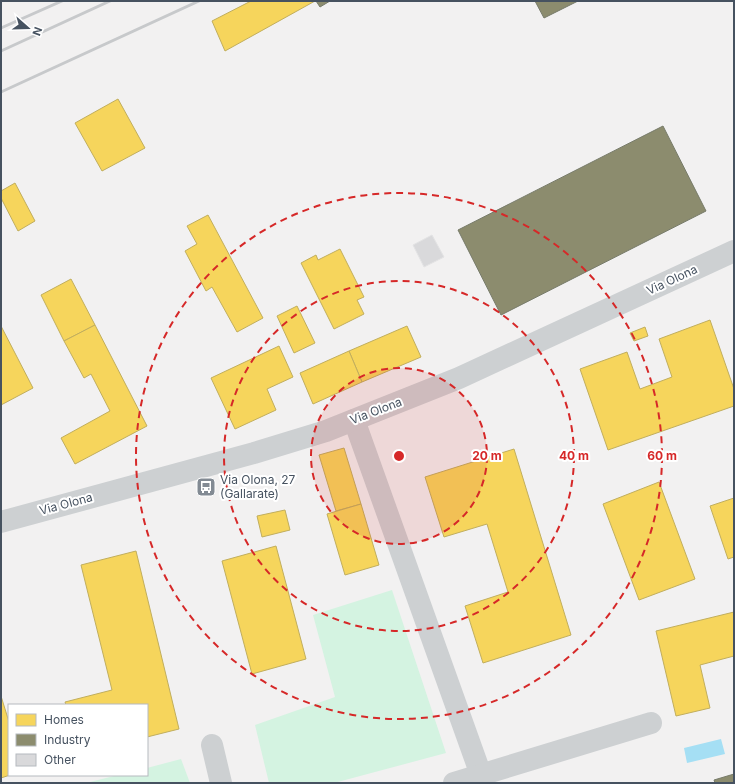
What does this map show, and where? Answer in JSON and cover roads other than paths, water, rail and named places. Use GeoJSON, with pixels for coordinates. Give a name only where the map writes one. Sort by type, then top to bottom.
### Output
{"type":"FeatureCollection","features":[{"type":"Feature","properties":{"kind":"street","name":"Via Olona"},"geometry":{"type":"LineString","coordinates":[[1,522],[254,453],[326,431],[459,378],[734,251]]}},
{"type":"Feature","properties":{"kind":"street"},"geometry":{"type":"LineString","coordinates":[[354,420],[481,775]]}},
{"type":"Feature","properties":{"kind":"street"},"geometry":{"type":"LineString","coordinates":[[454,783],[651,723]]}},
{"type":"Feature","properties":{"kind":"street"},"geometry":{"type":"LineString","coordinates":[[212,745],[222,783]]}},
{"type":"Feature","properties":{"kind":"water"},"geometry":{"type":"Polygon","coordinates":[[[721,739],[725,754],[687,763],[684,748],[721,739]]]}},
{"type":"Feature","properties":{"kind":"railway"},"geometry":{"type":"LineString","coordinates":[[1,28],[62,1]]}},
{"type":"Feature","properties":{"kind":"railway"},"geometry":{"type":"LineString","coordinates":[[1,51],[110,1]]}},
{"type":"Feature","properties":{"kind":"railway"},"geometry":{"type":"LineString","coordinates":[[1,92],[199,1]]}},
{"type":"Feature","properties":{"kind":"place","name":"Via Olona, 27 (Gallarate)"},"geometry":{"type":"Point","coordinates":[206,487]}}]}
